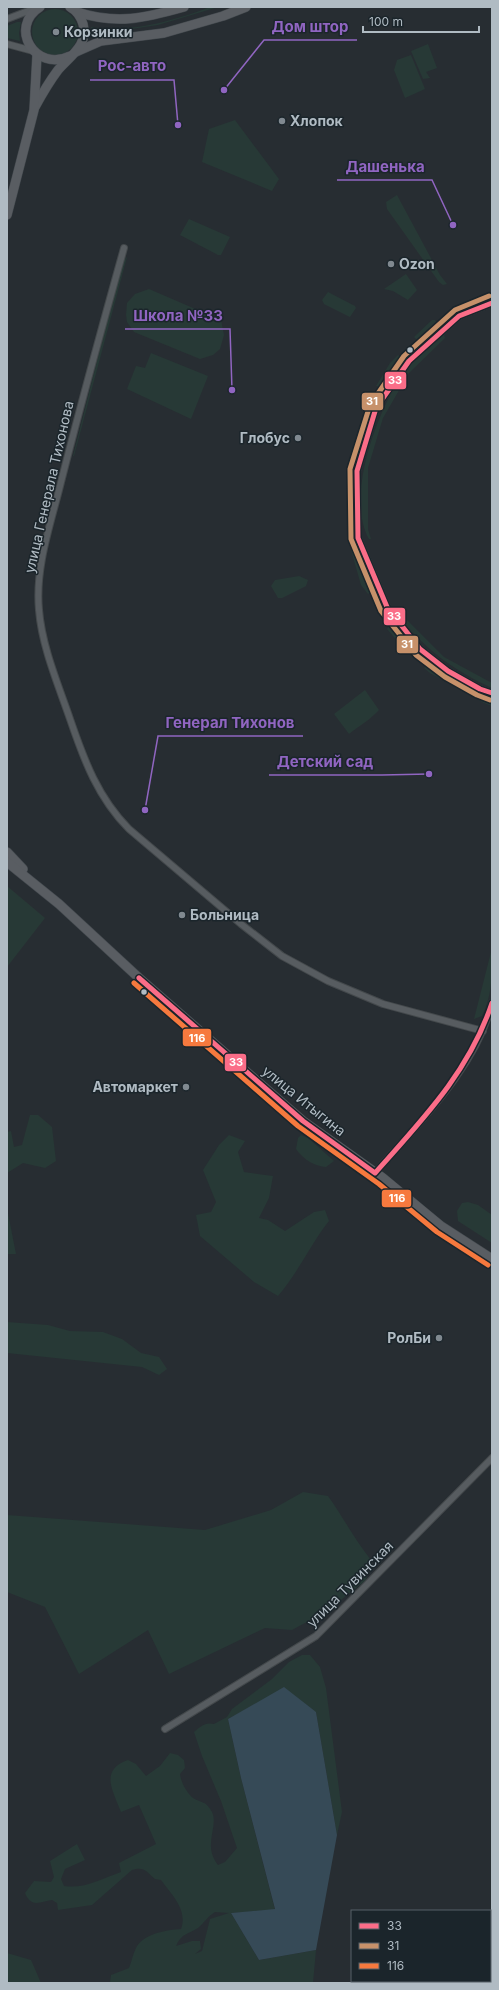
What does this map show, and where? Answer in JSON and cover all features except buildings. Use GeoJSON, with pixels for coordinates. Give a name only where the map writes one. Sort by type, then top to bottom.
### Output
{"type":"FeatureCollection","features":[{"type":"Feature","properties":{"kind":"main road"},"geometry":{"type":"LineString","coordinates":[[34,110],[35,53],[26,34],[30,17],[39,7]]}},
{"type":"Feature","properties":{"kind":"main road"},"geometry":{"type":"LineString","coordinates":[[74,9],[92,17],[122,20],[137,19],[184,7]]}},
{"type":"Feature","properties":{"kind":"main road"},"geometry":{"type":"LineString","coordinates":[[35,53],[46,59],[54,61],[63,59],[100,41],[164,33],[223,16],[246,7]]}},
{"type":"Feature","properties":{"kind":"main road"},"geometry":{"type":"LineString","coordinates":[[7,215],[34,110],[44,90],[81,45],[84,32],[82,20],[74,9]]}},
{"type":"Feature","properties":{"kind":"main road","name":"улица Итыгина"},"geometry":{"type":"LineString","coordinates":[[7,852],[39,886],[139,978],[303,1121],[375,1173],[441,1226],[492,1259]]}},
{"type":"Feature","properties":{"kind":"main road","name":"улица Итыгина"},"geometry":{"type":"LineString","coordinates":[[7,862],[39,886]]}},
{"type":"Feature","properties":{"kind":"street"},"geometry":{"type":"LineString","coordinates":[[7,19],[39,7]]}},
{"type":"Feature","properties":{"kind":"street"},"geometry":{"type":"LineString","coordinates":[[7,44],[35,53]]}},
{"type":"Feature","properties":{"kind":"street","name":"улица Генерала Тихонова"},"geometry":{"type":"LineString","coordinates":[[124,248],[85,387],[38,578],[39,611],[46,647],[85,763],[96,786],[115,814],[129,829],[241,924],[282,956],[328,981],[383,1004],[483,1031]]}},
{"type":"Feature","properties":{"kind":"street"},"geometry":{"type":"LineString","coordinates":[[492,303],[459,316],[409,361],[376,408],[358,471],[357,480],[358,538],[387,607],[420,649],[448,671],[480,689],[492,693]]}},
{"type":"Feature","properties":{"kind":"street"},"geometry":{"type":"LineString","coordinates":[[375,1173],[440,1096],[467,1060],[483,1031],[492,1003]]}},
{"type":"Feature","properties":{"kind":"street","name":"улица Тувинская"},"geometry":{"type":"LineString","coordinates":[[165,1729],[316,1636],[492,1458]]}},
{"type":"Feature","properties":{"kind":"green space"},"geometry":{"type":"Polygon","coordinates":[[[210,7],[218,7],[158,25],[91,35],[91,27],[120,29],[136,27],[183,17],[210,7]]]}},
{"type":"Feature","properties":{"kind":"green space"},"geometry":{"type":"Polygon","coordinates":[[[55,9],[68,13],[74,19],[78,32],[74,45],[68,51],[55,55],[42,51],[36,45],[32,32],[36,19],[42,13],[55,9]]]}},
{"type":"Feature","properties":{"kind":"green space"},"geometry":{"type":"Polygon","coordinates":[[[21,22],[19,33],[20,41],[7,38],[7,26],[21,22]]]}},
{"type":"Feature","properties":{"kind":"green space"},"geometry":{"type":"Polygon","coordinates":[[[428,44],[437,68],[426,72],[430,78],[423,79],[411,51],[428,44]]]}},
{"type":"Feature","properties":{"kind":"green space"},"geometry":{"type":"Polygon","coordinates":[[[411,55],[425,89],[405,98],[394,70],[397,60],[411,55]]]}},
{"type":"Feature","properties":{"kind":"green space"},"geometry":{"type":"Polygon","coordinates":[[[235,120],[279,179],[272,191],[202,162],[209,129],[235,120]]]}},
{"type":"Feature","properties":{"kind":"green space"},"geometry":{"type":"Polygon","coordinates":[[[397,195],[440,275],[447,284],[443,285],[439,282],[387,209],[386,202],[397,195]]]}},
{"type":"Feature","properties":{"kind":"green space"},"geometry":{"type":"Polygon","coordinates":[[[189,219],[230,237],[221,255],[218,255],[180,235],[189,219]]]}},
{"type":"Feature","properties":{"kind":"green space"},"geometry":{"type":"Polygon","coordinates":[[[127,257],[74,456],[73,456],[122,262],[127,257]]]}},
{"type":"Feature","properties":{"kind":"green space"},"geometry":{"type":"Polygon","coordinates":[[[406,274],[417,290],[408,300],[393,291],[384,289],[406,274]]]}},
{"type":"Feature","properties":{"kind":"green space"},"geometry":{"type":"Polygon","coordinates":[[[149,289],[221,320],[224,335],[220,349],[213,355],[200,359],[134,332],[127,322],[127,303],[135,294],[149,289]]]}},
{"type":"Feature","properties":{"kind":"green space"},"geometry":{"type":"Polygon","coordinates":[[[328,292],[355,306],[356,308],[350,317],[324,304],[322,300],[328,292]]]}},
{"type":"Feature","properties":{"kind":"green space"},"geometry":{"type":"Polygon","coordinates":[[[432,320],[435,320],[439,326],[417,340],[414,337],[432,320]]]}},
{"type":"Feature","properties":{"kind":"green space"},"geometry":{"type":"Polygon","coordinates":[[[444,334],[445,338],[409,373],[383,418],[368,468],[368,529],[371,539],[369,539],[363,521],[361,501],[362,478],[374,432],[392,391],[406,369],[416,358],[444,334]]]}},
{"type":"Feature","properties":{"kind":"green space"},"geometry":{"type":"Polygon","coordinates":[[[151,353],[208,376],[191,419],[127,389],[136,366],[145,368],[151,353]]]}},
{"type":"Feature","properties":{"kind":"green space"},"geometry":{"type":"Polygon","coordinates":[[[398,355],[401,357],[385,385],[381,387],[376,386],[390,363],[398,355]]]}},
{"type":"Feature","properties":{"kind":"green space"},"geometry":{"type":"Polygon","coordinates":[[[351,542],[357,545],[373,591],[368,594],[361,585],[349,543],[351,542]]]}},
{"type":"Feature","properties":{"kind":"green space"},"geometry":{"type":"Polygon","coordinates":[[[299,576],[308,580],[306,586],[282,598],[278,598],[271,586],[275,580],[299,576]]]}},
{"type":"Feature","properties":{"kind":"green space"},"geometry":{"type":"Polygon","coordinates":[[[405,618],[444,657],[492,683],[492,688],[466,675],[442,659],[421,641],[401,619],[405,618]]]}},
{"type":"Feature","properties":{"kind":"green space"},"geometry":{"type":"Polygon","coordinates":[[[393,625],[410,649],[407,652],[387,629],[389,626],[393,625]]]}},
{"type":"Feature","properties":{"kind":"green space"},"geometry":{"type":"Polygon","coordinates":[[[427,665],[444,672],[492,698],[492,706],[430,673],[424,668],[427,665]]]}},
{"type":"Feature","properties":{"kind":"green space"},"geometry":{"type":"Polygon","coordinates":[[[365,690],[379,710],[376,714],[349,734],[334,714],[365,690]]]}},
{"type":"Feature","properties":{"kind":"green space"},"geometry":{"type":"Polygon","coordinates":[[[7,886],[45,918],[7,967],[7,886]]]}},
{"type":"Feature","properties":{"kind":"green space"},"geometry":{"type":"Polygon","coordinates":[[[492,948],[491,983],[486,1008],[482,1016],[474,1019],[492,948]]]}},
{"type":"Feature","properties":{"kind":"green space"},"geometry":{"type":"Polygon","coordinates":[[[30,1115],[38,1115],[52,1127],[56,1161],[45,1168],[23,1163],[7,1173],[7,1132],[11,1131],[14,1147],[22,1145],[30,1115]]]}},
{"type":"Feature","properties":{"kind":"green space"},"geometry":{"type":"Polygon","coordinates":[[[229,1135],[245,1141],[238,1152],[244,1172],[273,1176],[269,1198],[259,1218],[268,1220],[285,1231],[314,1212],[325,1210],[329,1221],[292,1278],[278,1296],[254,1282],[200,1236],[196,1215],[211,1212],[216,1202],[203,1170],[219,1145],[229,1135]]]}},
{"type":"Feature","properties":{"kind":"green space"},"geometry":{"type":"Polygon","coordinates":[[[301,1135],[308,1138],[334,1161],[326,1167],[313,1164],[306,1159],[296,1149],[298,1138],[301,1135]]]}},
{"type":"Feature","properties":{"kind":"green space"},"geometry":{"type":"Polygon","coordinates":[[[468,1202],[478,1205],[492,1215],[492,1243],[458,1221],[457,1211],[462,1203],[468,1202]]]}},
{"type":"Feature","properties":{"kind":"green space"},"geometry":{"type":"Polygon","coordinates":[[[7,1208],[16,1254],[7,1254],[7,1208]]]}},
{"type":"Feature","properties":{"kind":"green space"},"geometry":{"type":"Polygon","coordinates":[[[7,1322],[48,1325],[70,1331],[103,1332],[122,1339],[141,1353],[159,1357],[167,1369],[159,1375],[142,1367],[7,1353],[7,1322]]]}},
{"type":"Feature","properties":{"kind":"green space"},"geometry":{"type":"Polygon","coordinates":[[[303,1492],[328,1496],[371,1560],[366,1580],[327,1611],[292,1630],[265,1628],[169,1674],[148,1630],[79,1674],[45,1607],[7,1592],[7,1515],[205,1530],[271,1510],[303,1492]]]}},
{"type":"Feature","properties":{"kind":"green space"},"geometry":{"type":"Polygon","coordinates":[[[302,1655],[310,1655],[320,1667],[326,1688],[342,1812],[337,1835],[316,1712],[256,1704],[228,1719],[241,1778],[275,1910],[231,1913],[259,1960],[316,1950],[313,1983],[110,1983],[111,1975],[129,1968],[137,1946],[146,1938],[157,1933],[181,1929],[183,1922],[181,1909],[161,1880],[155,1879],[142,1869],[132,1870],[92,1905],[58,1910],[57,1903],[52,1900],[36,1903],[30,1901],[25,1893],[34,1881],[51,1882],[54,1877],[50,1861],[77,1844],[85,1860],[65,1869],[61,1879],[64,1886],[72,1887],[86,1885],[121,1872],[119,1863],[156,1844],[139,1805],[121,1812],[112,1789],[111,1775],[119,1764],[128,1760],[136,1764],[146,1776],[160,1766],[170,1753],[178,1755],[184,1760],[185,1768],[180,1774],[188,1793],[193,1798],[210,1808],[214,1818],[211,1843],[213,1858],[218,1865],[225,1862],[237,1848],[221,1801],[202,1756],[194,1732],[203,1725],[214,1724],[227,1717],[232,1709],[272,1679],[289,1662],[302,1655]],[[215,1912],[210,1915],[198,1928],[180,1939],[176,1946],[192,1941],[200,1941],[201,1949],[195,1954],[202,1951],[210,1919],[229,1913],[215,1912]]]}},
{"type":"Feature","properties":{"kind":"green space"},"geometry":{"type":"Polygon","coordinates":[[[7,1953],[31,1960],[41,1983],[7,1983],[7,1953]]]}},
{"type":"Feature","properties":{"kind":"water"},"geometry":{"type":"Polygon","coordinates":[[[284,1687],[316,1712],[337,1835],[316,1950],[259,1960],[231,1913],[275,1909],[241,1778],[228,1719],[284,1687]]]}},
{"type":"Feature","properties":{"kind":"transit line","name":"31"},"geometry":{"type":"LineString","coordinates":[[489,296],[455,310],[404,356],[370,405],[350,469],[351,539],[381,611],[416,655],[445,677],[477,695],[490,700]]}},
{"type":"Feature","properties":{"kind":"transit line","name":"33"},"geometry":{"type":"LineString","coordinates":[[492,303],[459,316],[409,361],[376,408],[357,471],[358,538],[387,607],[420,649],[448,671],[480,689],[492,693]]}},
{"type":"Feature","properties":{"kind":"transit line","name":"33"},"geometry":{"type":"LineString","coordinates":[[139,978],[303,1121],[375,1173],[427,1114],[457,1073],[471,1051],[492,1003]]}},
{"type":"Feature","properties":{"kind":"transit line","name":"116"},"geometry":{"type":"LineString","coordinates":[[134,983],[298,1126],[379,1184],[437,1232],[488,1265]]}},
{"type":"Feature","properties":{"kind":"place","name":"Корзинки"},"geometry":{"type":"Point","coordinates":[56,32]}},
{"type":"Feature","properties":{"kind":"place","name":"Дом штор"},"geometry":{"type":"Point","coordinates":[224,90]}},
{"type":"Feature","properties":{"kind":"place","name":"Хлопок"},"geometry":{"type":"Point","coordinates":[282,121]}},
{"type":"Feature","properties":{"kind":"place","name":"Рос-авто"},"geometry":{"type":"Point","coordinates":[178,125]}},
{"type":"Feature","properties":{"kind":"place","name":"Дашенька"},"geometry":{"type":"Point","coordinates":[453,225]}},
{"type":"Feature","properties":{"kind":"place","name":"Ozon"},"geometry":{"type":"Point","coordinates":[391,264]}},
{"type":"Feature","properties":{"kind":"place","name":"Школа №33"},"geometry":{"type":"Point","coordinates":[232,390]}},
{"type":"Feature","properties":{"kind":"place","name":"Глобус"},"geometry":{"type":"Point","coordinates":[298,438]}},
{"type":"Feature","properties":{"kind":"place","name":"Детский сад"},"geometry":{"type":"Point","coordinates":[429,774]}},
{"type":"Feature","properties":{"kind":"place","name":"Генерал Тихонов"},"geometry":{"type":"Point","coordinates":[145,810]}},
{"type":"Feature","properties":{"kind":"place","name":"Больница"},"geometry":{"type":"Point","coordinates":[182,915]}},
{"type":"Feature","properties":{"kind":"place","name":"Автомаркет"},"geometry":{"type":"Point","coordinates":[186,1087]}},
{"type":"Feature","properties":{"kind":"place","name":"РолБи"},"geometry":{"type":"Point","coordinates":[439,1338]}}]}
